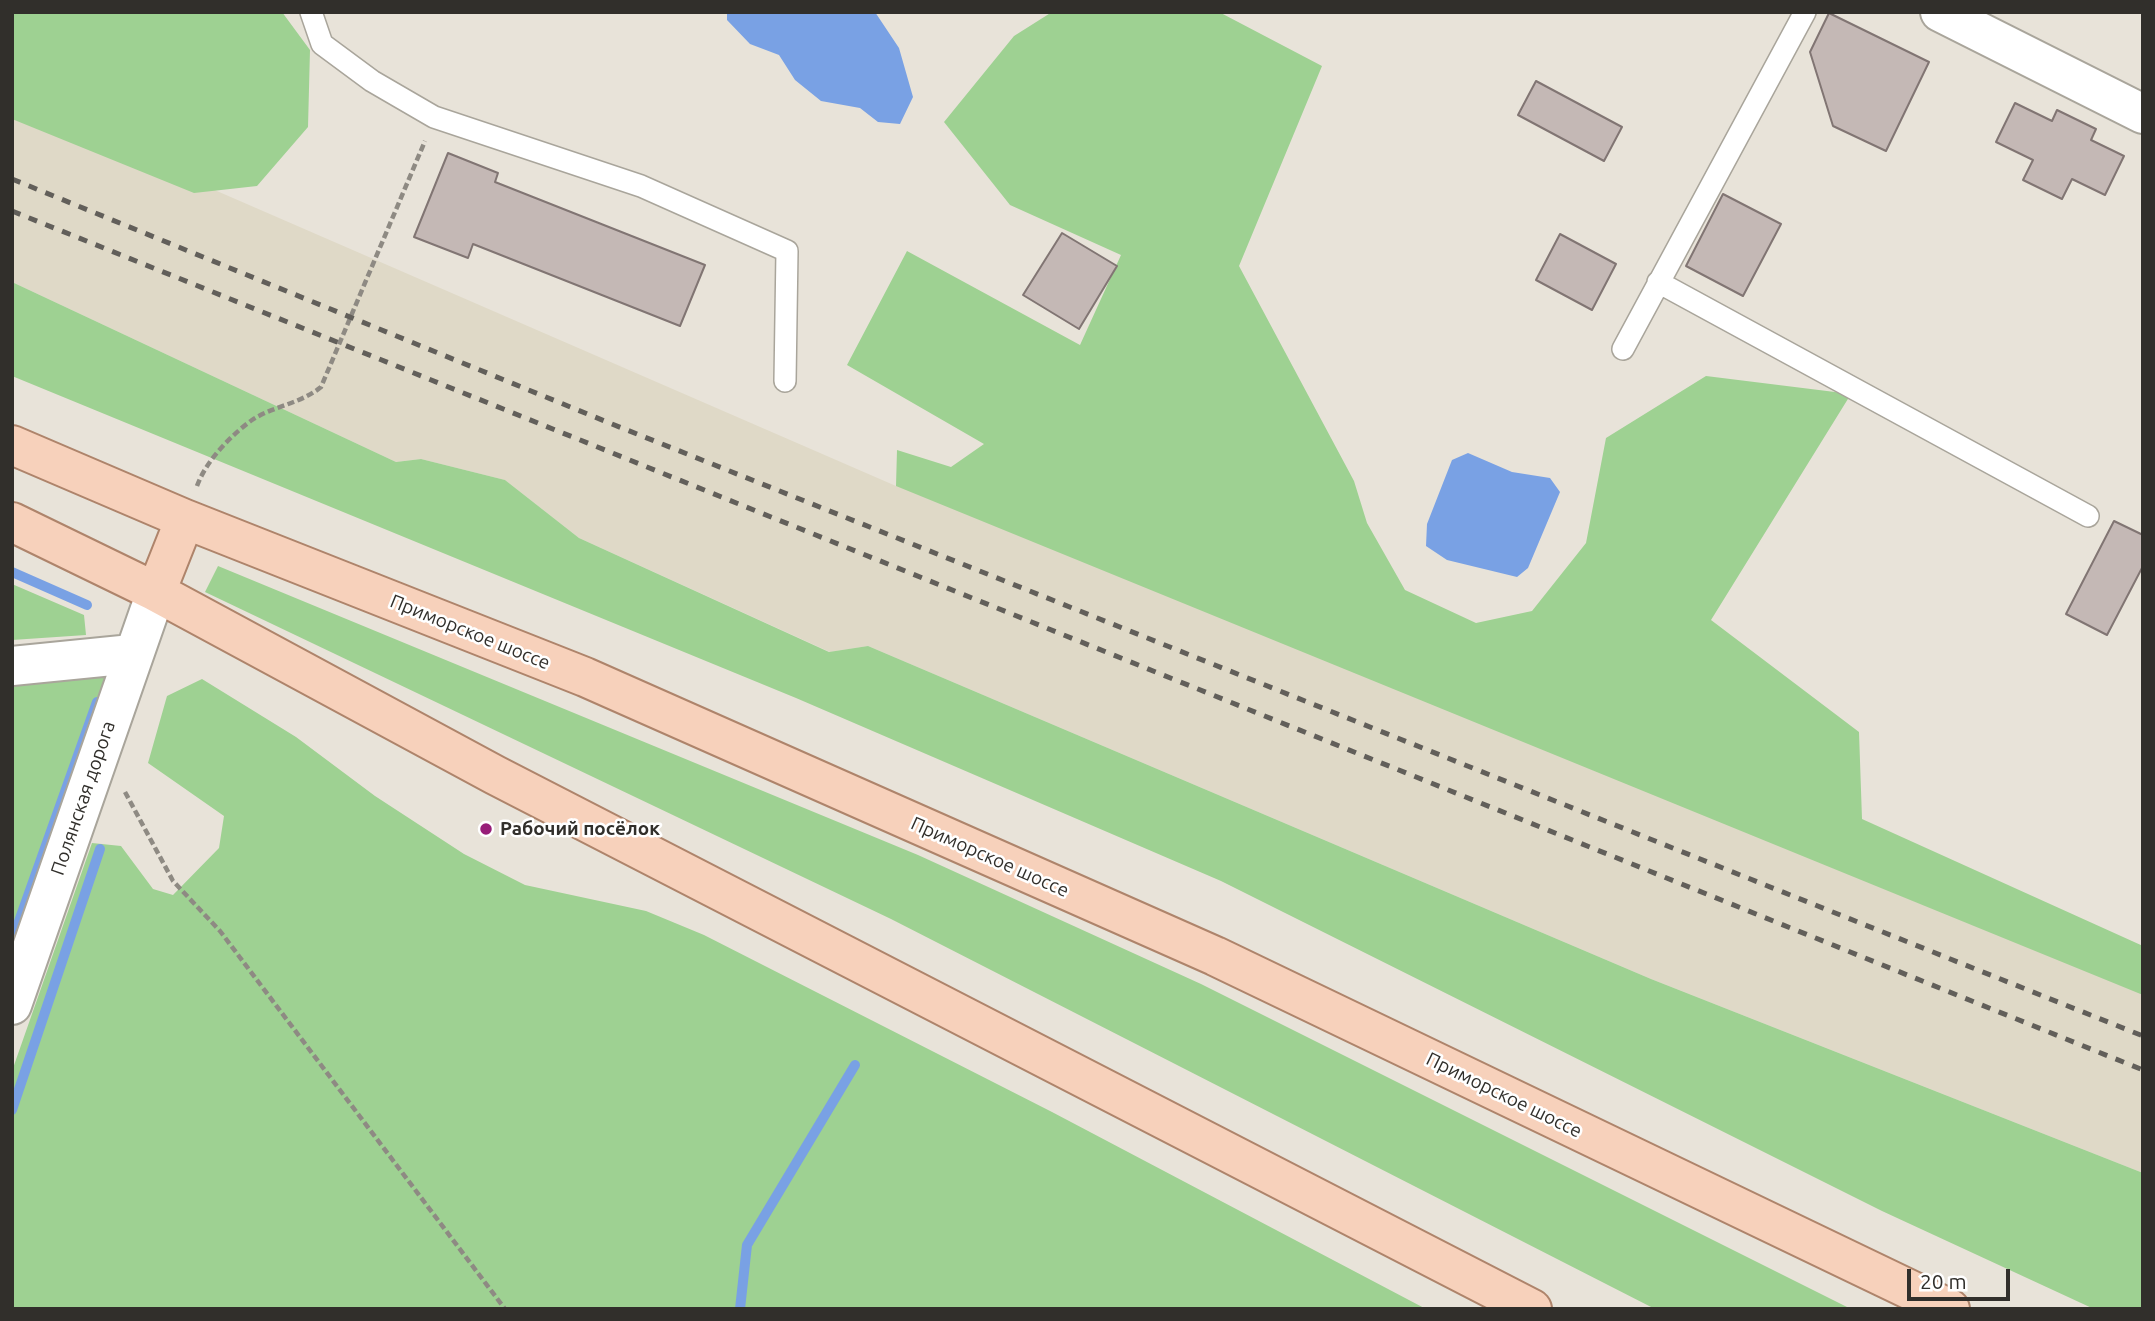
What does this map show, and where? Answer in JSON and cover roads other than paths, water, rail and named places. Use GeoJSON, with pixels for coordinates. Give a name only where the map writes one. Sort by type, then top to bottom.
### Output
{"type":"FeatureCollection","features":[{"type":"Feature","properties":{"kind":"main road","name":"Приморское шоссе"},"geometry":{"type":"LineString","coordinates":[[12,445],[185,519],[585,677],[1215,956],[1868,1267],[1950,1309]]}},
{"type":"Feature","properties":{"kind":"main road"},"geometry":{"type":"LineString","coordinates":[[156,592],[185,519]]}},
{"type":"Feature","properties":{"kind":"main road"},"geometry":{"type":"LineString","coordinates":[[12,522],[156,592],[495,775],[1532,1309]]}},
{"type":"Feature","properties":{"kind":"street"},"geometry":{"type":"LineString","coordinates":[[1940,12],[2143,114]]}},
{"type":"Feature","properties":{"kind":"street","name":"Полянская дорога"},"geometry":{"type":"LineString","coordinates":[[12,1005],[132,654],[156,592]]}},
{"type":"Feature","properties":{"kind":"street"},"geometry":{"type":"LineString","coordinates":[[12,666],[132,654]]}},
{"type":"Feature","properties":{"kind":"lane"},"geometry":{"type":"LineString","coordinates":[[311,12],[322,44],[372,81],[434,117],[642,186],[787,251],[785,381]]}},
{"type":"Feature","properties":{"kind":"lane"},"geometry":{"type":"LineString","coordinates":[[1623,349],[1805,12]]}},
{"type":"Feature","properties":{"kind":"lane"},"geometry":{"type":"LineString","coordinates":[[1658,282],[2088,516]]}},
{"type":"Feature","properties":{"kind":"water"},"geometry":{"type":"Polygon","coordinates":[[[727,12],[875,12],[899,48],[913,97],[900,124],[878,122],[860,108],[821,101],[795,80],[779,55],[750,44],[727,20],[727,12]]]}},
{"type":"Feature","properties":{"kind":"water"},"geometry":{"type":"Polygon","coordinates":[[[1468,453],[1512,472],[1550,478],[1560,492],[1528,568],[1517,577],[1447,560],[1426,546],[1427,524],[1452,460],[1468,453]]]}},
{"type":"Feature","properties":{"kind":"waterway"},"geometry":{"type":"LineString","coordinates":[[12,572],[87,605]]}},
{"type":"Feature","properties":{"kind":"waterway"},"geometry":{"type":"LineString","coordinates":[[12,941],[97,702]]}},
{"type":"Feature","properties":{"kind":"waterway"},"geometry":{"type":"LineString","coordinates":[[12,1110],[100,849]]}},
{"type":"Feature","properties":{"kind":"waterway"},"geometry":{"type":"LineString","coordinates":[[740,1309],[747,1245],[855,1065]]}},
{"type":"Feature","properties":{"kind":"railway"},"geometry":{"type":"LineString","coordinates":[[12,179],[612,424],[2143,1036]]}},
{"type":"Feature","properties":{"kind":"railway"},"geometry":{"type":"LineString","coordinates":[[12,211],[2143,1070]]}},
{"type":"Feature","properties":{"kind":"place","name":"Рабочий посёлок"},"geometry":{"type":"Point","coordinates":[486,829]}}]}
